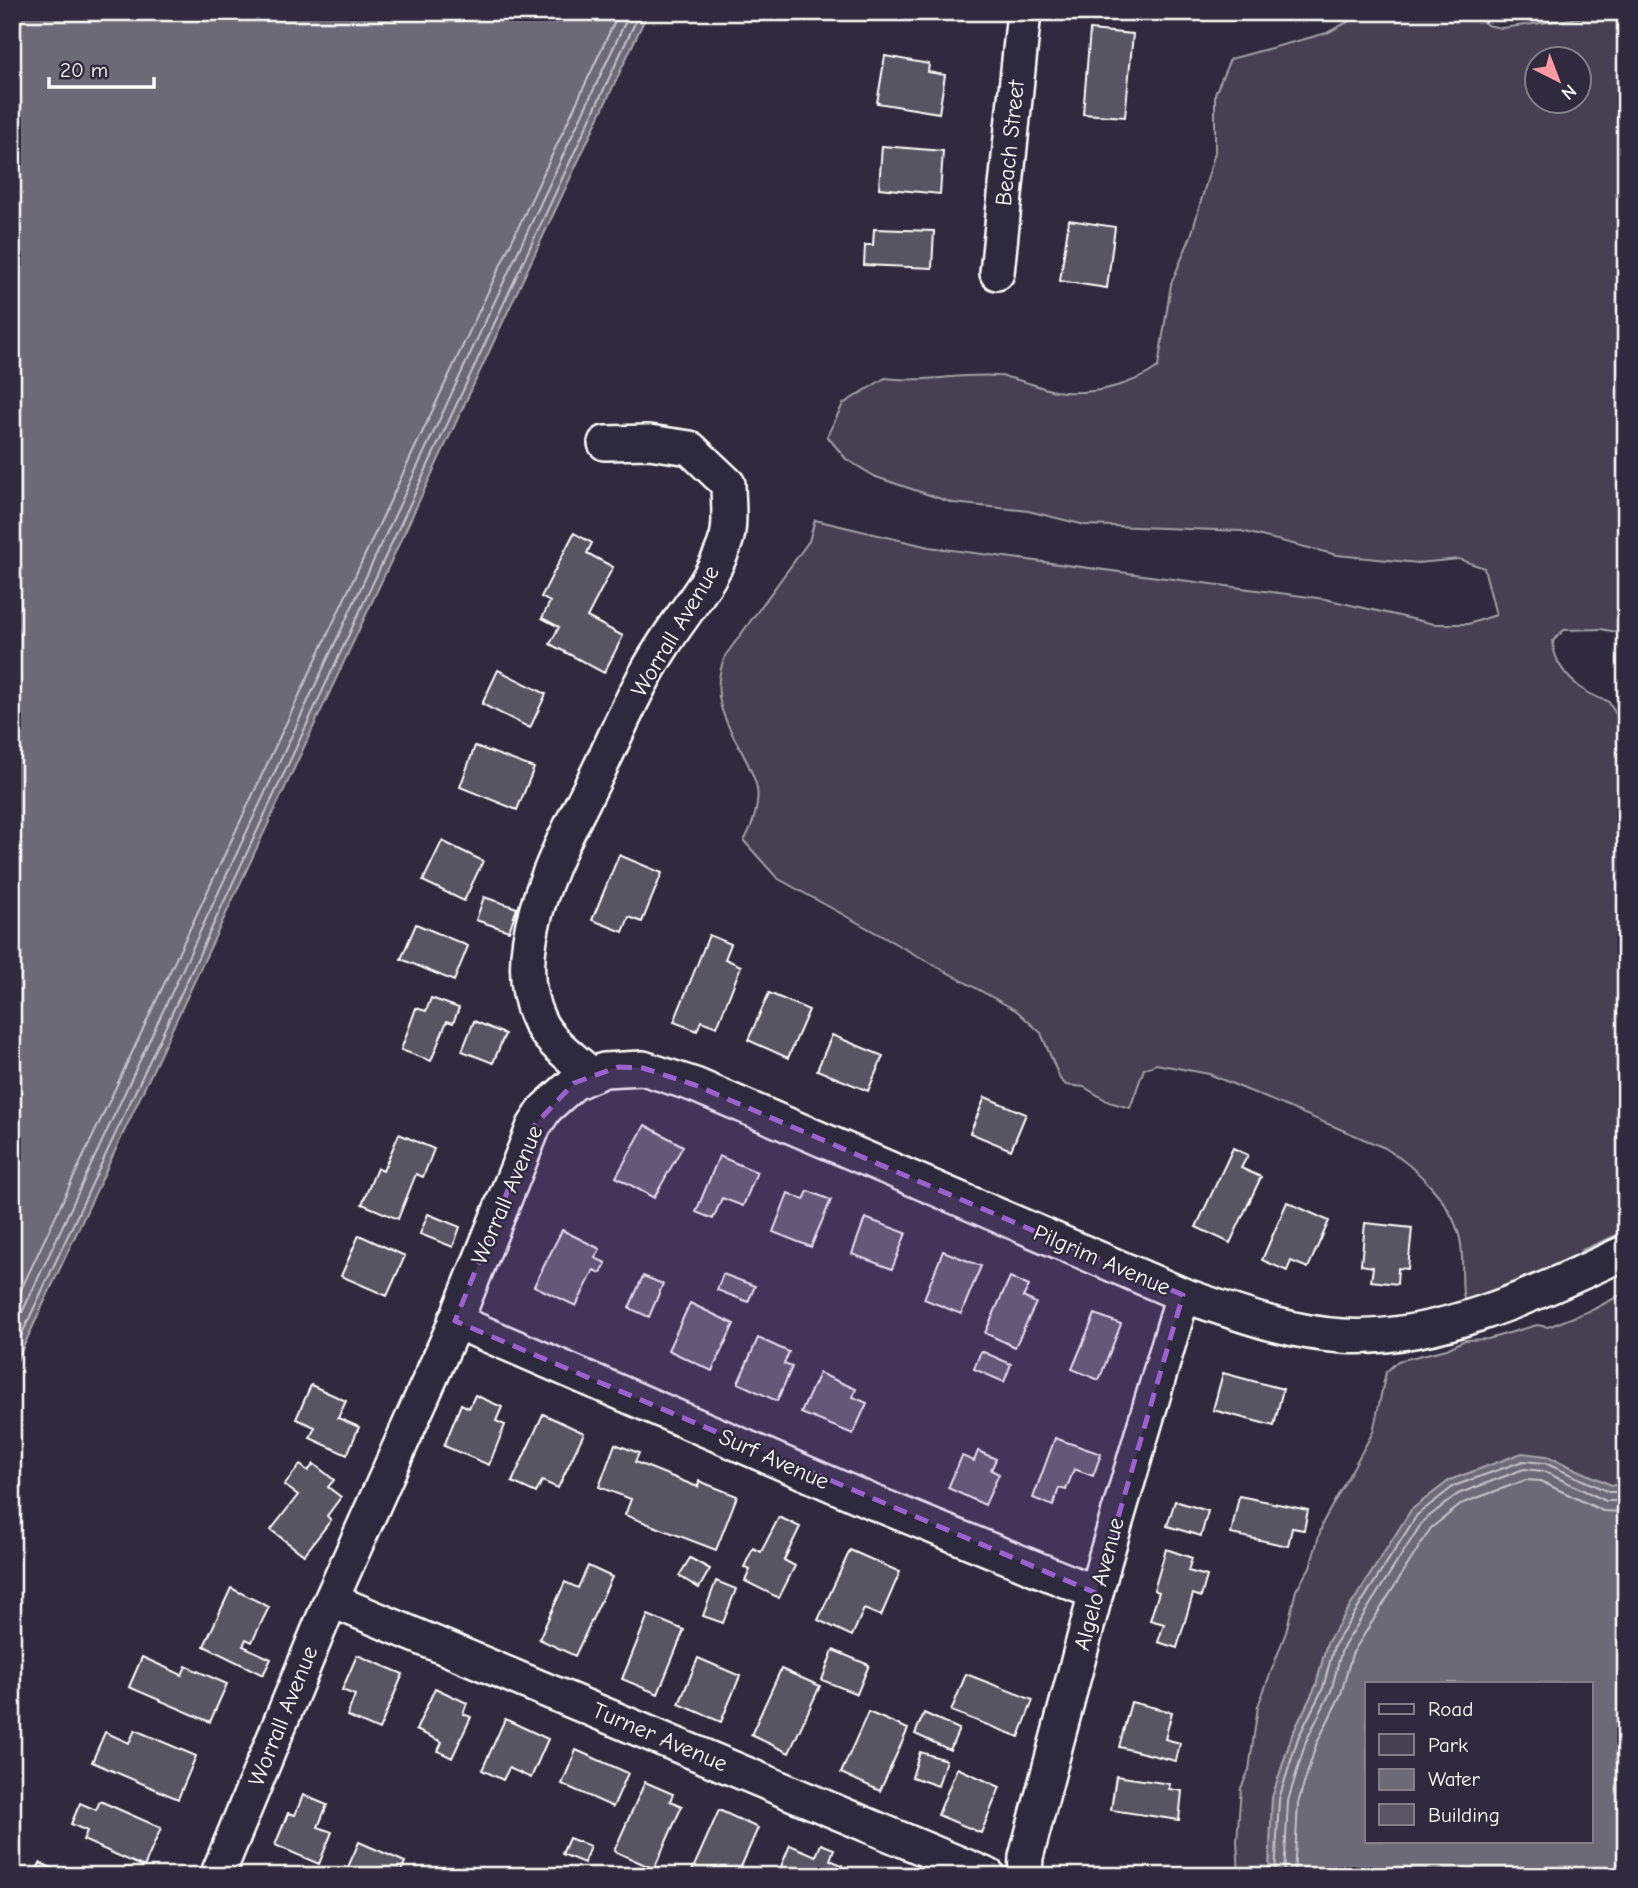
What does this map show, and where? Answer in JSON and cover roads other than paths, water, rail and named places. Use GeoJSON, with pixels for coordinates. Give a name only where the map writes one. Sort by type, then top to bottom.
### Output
{"type":"FeatureCollection","features":[{"type":"Feature","properties":{"kind":"street","name":"Beach Street"},"geometry":{"type":"LineString","coordinates":[[997,273],[1024,12]]}},
{"type":"Feature","properties":{"kind":"street","name":"Worrall Avenue"},"geometry":{"type":"LineString","coordinates":[[217,1876],[331,1600],[455,1321],[534,1126],[559,1095],[590,1074],[553,1041],[539,1022],[529,972],[531,940],[538,909],[559,849],[635,696],[661,648],[711,575],[727,537],[729,519],[728,484],[690,448],[649,442],[605,443]]}},
{"type":"Feature","properties":{"kind":"street","name":"Pilgrim Avenue"},"geometry":{"type":"LineString","coordinates":[[590,1074],[632,1067],[695,1085],[1183,1295],[1303,1330],[1341,1336],[1377,1336],[1421,1329],[1524,1297],[1626,1252]]}},
{"type":"Feature","properties":{"kind":"street","name":"Algelo Avenue"},"geometry":{"type":"LineString","coordinates":[[1025,1876],[1026,1857],[1096,1593],[1183,1295]]}},
{"type":"Feature","properties":{"kind":"street","name":"Surf Avenue"},"geometry":{"type":"LineString","coordinates":[[455,1321],[870,1501],[1096,1593]]}},
{"type":"Feature","properties":{"kind":"street","name":"Turner Avenue"},"geometry":{"type":"LineString","coordinates":[[331,1600],[989,1876]]}},
{"type":"Feature","properties":{"kind":"water"},"geometry":{"type":"Polygon","coordinates":[[[12,12],[648,12],[12,1371],[12,12]]]}},
{"type":"Feature","properties":{"kind":"water"},"geometry":{"type":"Polygon","coordinates":[[[1522,1453],[1546,1456],[1611,1485],[1623,1486],[1626,1478],[1626,1876],[1269,1876],[1272,1798],[1292,1735],[1316,1686],[1327,1643],[1411,1510],[1450,1480],[1522,1453]]]}}]}
